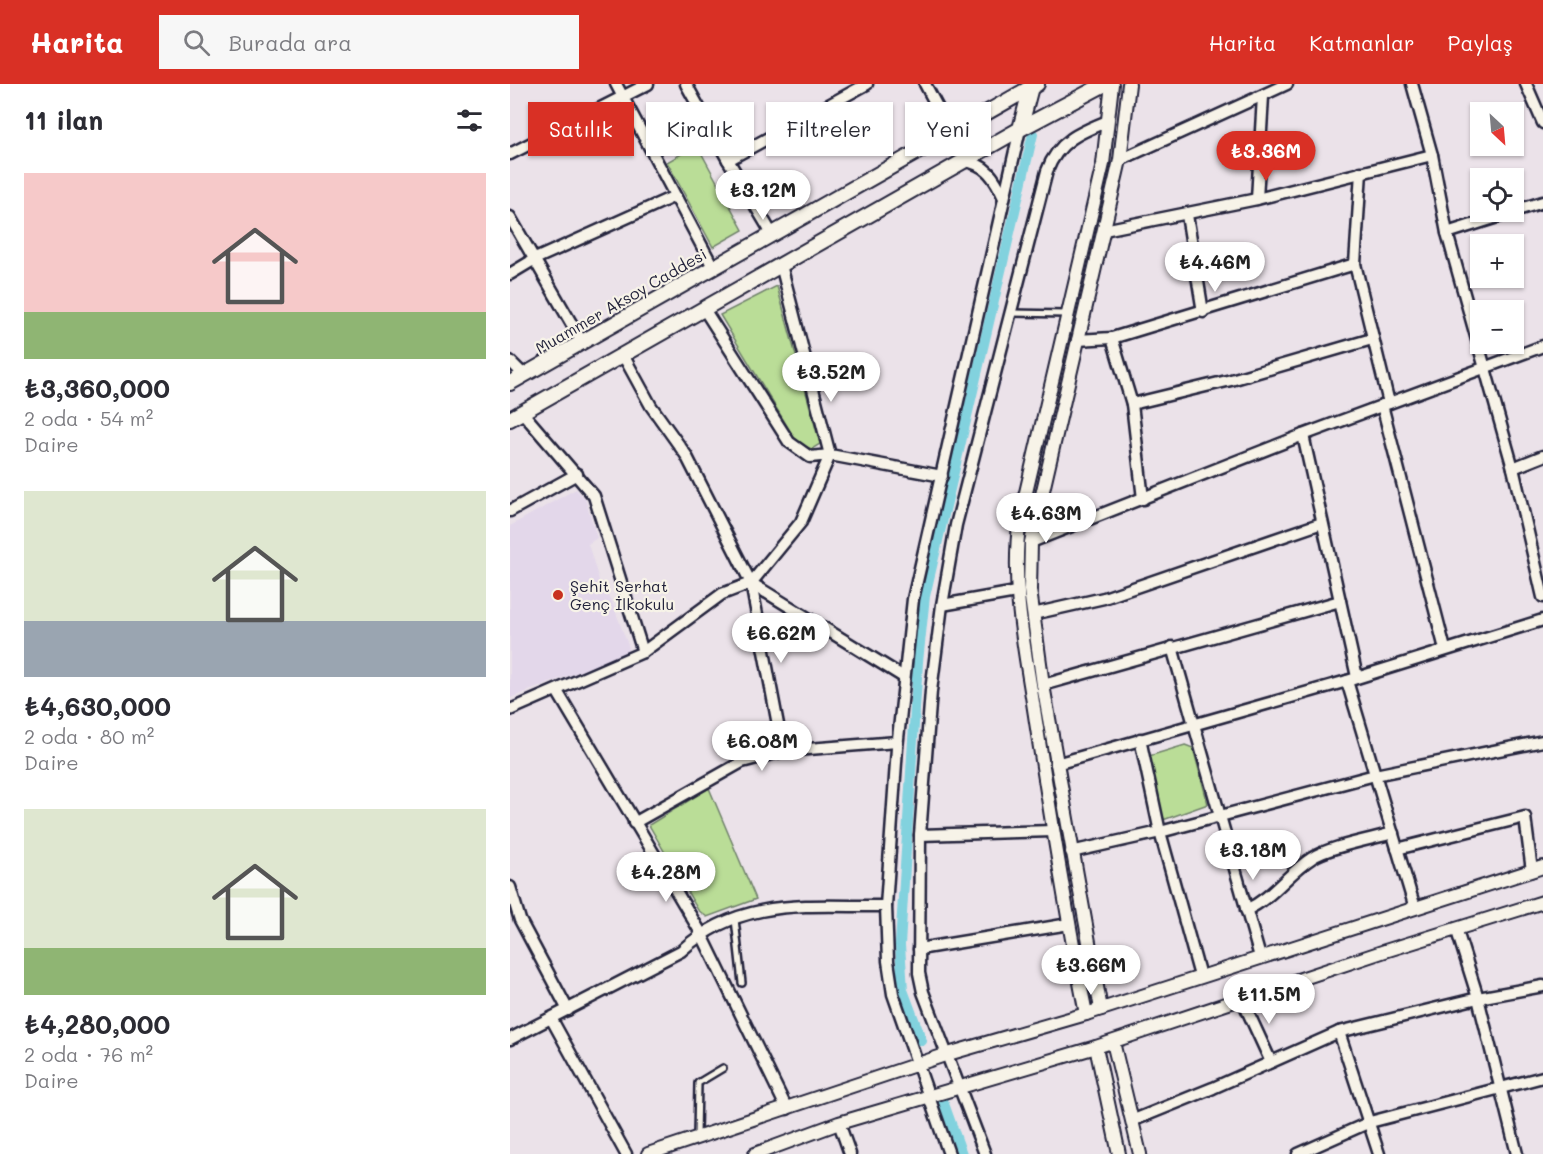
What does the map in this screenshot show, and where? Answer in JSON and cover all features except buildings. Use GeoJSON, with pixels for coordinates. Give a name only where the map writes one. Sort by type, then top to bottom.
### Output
{"type":"FeatureCollection","features":[{"type":"Feature","properties":{"kind":"main road"},"geometry":{"type":"LineString","coordinates":[[516,416],[963,161],[1105,84]]}},
{"type":"Feature","properties":{"kind":"main road","name":"Muammer Aksoy Caddesi"},"geometry":{"type":"LineString","coordinates":[[991,110],[1033,85]]}},
{"type":"Feature","properties":{"kind":"main road"},"geometry":{"type":"LineString","coordinates":[[1020,129],[1033,85]]}},
{"type":"Feature","properties":{"kind":"main road","name":"Muammer Aksoy Caddesi"},"geometry":{"type":"LineString","coordinates":[[510,383],[910,156]]}},
{"type":"Feature","properties":{"kind":"street"},"geometry":{"type":"LineString","coordinates":[[616,84],[714,267]]}},
{"type":"Feature","properties":{"kind":"street"},"geometry":{"type":"LineString","coordinates":[[510,153],[624,99],[648,84]]}},
{"type":"Feature","properties":{"kind":"street"},"geometry":{"type":"LineString","coordinates":[[686,84],[772,234]]}},
{"type":"Feature","properties":{"kind":"street"},"geometry":{"type":"LineString","coordinates":[[728,160],[867,84]]}},
{"type":"Feature","properties":{"kind":"street"},"geometry":{"type":"LineString","coordinates":[[925,84],[935,102]]}},
{"type":"Feature","properties":{"kind":"street"},"geometry":{"type":"LineString","coordinates":[[1086,1014],[1053,831],[1016,592],[1016,545],[1020,518],[1103,164],[1112,84]]}},
{"type":"Feature","properties":{"kind":"street"},"geometry":{"type":"LineString","coordinates":[[1101,1009],[1071,852],[1043,685],[1030,590],[1031,542],[1120,160],[1130,84]]}},
{"type":"Feature","properties":{"kind":"street"},"geometry":{"type":"LineString","coordinates":[[1120,160],[1287,84]]}},
{"type":"Feature","properties":{"kind":"street"},"geometry":{"type":"LineString","coordinates":[[1412,84],[1432,155],[1447,233],[1513,468],[1542,591]]}},
{"type":"Feature","properties":{"kind":"street"},"geometry":{"type":"LineString","coordinates":[[1526,84],[1543,123]]}},
{"type":"Feature","properties":{"kind":"street"},"geometry":{"type":"LineString","coordinates":[[1257,199],[1263,96]]}},
{"type":"Feature","properties":{"kind":"street"},"geometry":{"type":"LineString","coordinates":[[985,1154],[923,992],[919,949],[920,835],[931,691],[942,605],[956,525],[1050,163],[1059,148],[1071,137],[1108,122]]}},
{"type":"Feature","properties":{"kind":"street"},"geometry":{"type":"LineString","coordinates":[[949,1154],[893,994],[886,906],[897,742],[902,676],[913,600],[1020,129]]}},
{"type":"Feature","properties":{"kind":"street"},"geometry":{"type":"LineString","coordinates":[[1104,230],[1257,199],[1432,155]]}},
{"type":"Feature","properties":{"kind":"street"},"geometry":{"type":"LineString","coordinates":[[963,161],[978,164],[989,171],[1004,198]]}},
{"type":"Feature","properties":{"kind":"street"},"geometry":{"type":"LineString","coordinates":[[1361,172],[1355,264],[1385,404],[1445,649]]}},
{"type":"Feature","properties":{"kind":"street"},"geometry":{"type":"LineString","coordinates":[[510,274],[535,260],[675,195]]}},
{"type":"Feature","properties":{"kind":"street"},"geometry":{"type":"LineString","coordinates":[[1524,208],[1543,202]]}},
{"type":"Feature","properties":{"kind":"street"},"geometry":{"type":"LineString","coordinates":[[1187,215],[1203,312]]}},
{"type":"Feature","properties":{"kind":"street"},"geometry":{"type":"LineString","coordinates":[[510,217],[582,342]]}},
{"type":"Feature","properties":{"kind":"street"},"geometry":{"type":"LineString","coordinates":[[1447,233],[1480,222]]}},
{"type":"Feature","properties":{"kind":"street"},"geometry":{"type":"LineString","coordinates":[[1077,340],[1112,338],[1355,264]]}},
{"type":"Feature","properties":{"kind":"street"},"geometry":{"type":"LineString","coordinates":[[510,710],[643,652],[722,594],[751,583],[801,522],[830,455],[781,265]]}},
{"type":"Feature","properties":{"kind":"street"},"geometry":{"type":"LineString","coordinates":[[704,309],[789,442],[810,457],[830,455],[942,476]]}},
{"type":"Feature","properties":{"kind":"street"},"geometry":{"type":"LineString","coordinates":[[1112,338],[1132,404],[1143,499]]}},
{"type":"Feature","properties":{"kind":"street"},"geometry":{"type":"LineString","coordinates":[[1132,404],[1231,380],[1372,339]]}},
{"type":"Feature","properties":{"kind":"street"},"geometry":{"type":"LineString","coordinates":[[1031,542],[1303,435],[1543,346]]}},
{"type":"Feature","properties":{"kind":"street"},"geometry":{"type":"LineString","coordinates":[[623,355],[651,406],[686,455],[751,583],[783,752]]}},
{"type":"Feature","properties":{"kind":"street"},"geometry":{"type":"LineString","coordinates":[[510,362],[524,375]]}},
{"type":"Feature","properties":{"kind":"street"},"geometry":{"type":"LineString","coordinates":[[516,416],[576,474],[594,496],[643,652]]}},
{"type":"Feature","properties":{"kind":"street"},"geometry":{"type":"LineString","coordinates":[[1303,435],[1340,601],[1352,679],[1375,775],[1415,908]]}},
{"type":"Feature","properties":{"kind":"street"},"geometry":{"type":"LineString","coordinates":[[1513,468],[1543,456]]}},
{"type":"Feature","properties":{"kind":"street"},"geometry":{"type":"LineString","coordinates":[[510,511],[576,474]]}},
{"type":"Feature","properties":{"kind":"street"},"geometry":{"type":"LineString","coordinates":[[1034,614],[1104,598],[1322,523]]}},
{"type":"Feature","properties":{"kind":"street"},"geometry":{"type":"LineString","coordinates":[[751,583],[902,676]]}},
{"type":"Feature","properties":{"kind":"street"},"geometry":{"type":"LineString","coordinates":[[942,605],[1016,592]]}},
{"type":"Feature","properties":{"kind":"street"},"geometry":{"type":"LineString","coordinates":[[1043,685],[1340,601]]}},
{"type":"Feature","properties":{"kind":"street"},"geometry":{"type":"LineString","coordinates":[[1056,764],[1352,679],[1543,621]]}},
{"type":"Feature","properties":{"kind":"street"},"geometry":{"type":"LineString","coordinates":[[1172,647],[1260,957]]}},
{"type":"Feature","properties":{"kind":"street"},"geometry":{"type":"LineString","coordinates":[[557,691],[700,933],[787,1109]]}},
{"type":"Feature","properties":{"kind":"street"},"geometry":{"type":"LineString","coordinates":[[1140,739],[1160,832],[1200,976]]}},
{"type":"Feature","properties":{"kind":"street"},"geometry":{"type":"LineString","coordinates":[[1071,852],[1160,832],[1219,814],[1375,775],[1543,741]]}},
{"type":"Feature","properties":{"kind":"street"},"geometry":{"type":"LineString","coordinates":[[634,823],[742,762],[783,752],[897,742]]}},
{"type":"Feature","properties":{"kind":"street"},"geometry":{"type":"LineString","coordinates":[[648,1154],[948,1054],[1086,1014],[1538,869],[1525,817],[1397,849]]}},
{"type":"Feature","properties":{"kind":"street"},"geometry":{"type":"LineString","coordinates":[[920,835],[1053,831]]}},
{"type":"Feature","properties":{"kind":"street"},"geometry":{"type":"LineString","coordinates":[[1246,910],[1274,893],[1291,873],[1314,856],[1392,833]]}},
{"type":"Feature","properties":{"kind":"street"},"geometry":{"type":"LineString","coordinates":[[510,887],[520,920],[568,1010]]}},
{"type":"Feature","properties":{"kind":"street"},"geometry":{"type":"LineString","coordinates":[[755,1154],[839,1123],[1113,1042],[1385,951],[1457,931],[1543,902]]}},
{"type":"Feature","properties":{"kind":"street"},"geometry":{"type":"LineString","coordinates":[[510,1039],[681,951],[700,933],[735,917],[768,908],[886,906]]}},
{"type":"Feature","properties":{"kind":"street"},"geometry":{"type":"LineString","coordinates":[[919,949],[1069,924]]}},
{"type":"Feature","properties":{"kind":"street"},"geometry":{"type":"LineString","coordinates":[[1457,931],[1478,998],[1516,1154]]}},
{"type":"Feature","properties":{"kind":"street"},"geometry":{"type":"LineString","coordinates":[[1134,1120],[1339,1032],[1478,998],[1543,986]]}},
{"type":"Feature","properties":{"kind":"street"},"geometry":{"type":"LineString","coordinates":[[1242,999],[1271,1062]]}},
{"type":"Feature","properties":{"kind":"street"},"geometry":{"type":"LineString","coordinates":[[551,1018],[626,1154]]}},
{"type":"Feature","properties":{"kind":"street"},"geometry":{"type":"LineString","coordinates":[[1339,1032],[1379,1154]]}},
{"type":"Feature","properties":{"kind":"street"},"geometry":{"type":"LineString","coordinates":[[1113,1042],[1134,1120],[1140,1154]]}},
{"type":"Feature","properties":{"kind":"street"},"geometry":{"type":"LineString","coordinates":[[1096,1047],[1119,1154]]}},
{"type":"Feature","properties":{"kind":"street"},"geometry":{"type":"LineString","coordinates":[[1298,1154],[1370,1122],[1543,1077]]}},
{"type":"Feature","properties":{"kind":"street"},"geometry":{"type":"LineString","coordinates":[[839,1123],[850,1154]]}},
{"type":"Feature","properties":{"kind":"lane"},"geometry":{"type":"LineString","coordinates":[[1012,313],[1068,315]]}},
{"type":"Feature","properties":{"kind":"lane"},"geometry":{"type":"LineString","coordinates":[[735,917],[742,983]]}},
{"type":"Feature","properties":{"kind":"lane"},"geometry":{"type":"LineString","coordinates":[[697,1138],[698,1083],[723,1068]]}},
{"type":"Feature","properties":{"kind":"shaded area","name":"Şehit Serhat Genç İlkokulu"},"geometry":{"type":"Polygon","coordinates":[[[576,489],[585,498],[597,538],[588,544],[602,590],[611,599],[629,648],[626,654],[510,698],[510,526],[576,489]]]}},
{"type":"Feature","properties":{"kind":"green space"},"geometry":{"type":"Polygon","coordinates":[[[678,156],[703,156],[743,230],[713,247],[667,162],[678,156]]]}},
{"type":"Feature","properties":{"kind":"green space"},"geometry":{"type":"Polygon","coordinates":[[[777,286],[820,444],[812,449],[798,444],[720,315],[777,286]]]}},
{"type":"Feature","properties":{"kind":"green space"},"geometry":{"type":"Polygon","coordinates":[[[1185,745],[1193,748],[1208,804],[1163,820],[1149,756],[1185,745]]]}},
{"type":"Feature","properties":{"kind":"green space"},"geometry":{"type":"Polygon","coordinates":[[[709,788],[756,899],[707,917],[698,910],[649,825],[709,788]]]}},
{"type":"Feature","properties":{"kind":"waterway"},"geometry":{"type":"LineString","coordinates":[[922,1041],[903,990],[900,945],[918,662],[925,596],[1033,134]]}},
{"type":"Feature","properties":{"kind":"waterway"},"geometry":{"type":"LineString","coordinates":[[943,1101],[962,1154]]}},
{"type":"Feature","properties":{"kind":"place","name":"Şehit Serhat Genç İlkokulu"},"geometry":{"type":"Point","coordinates":[558,595]}}]}
